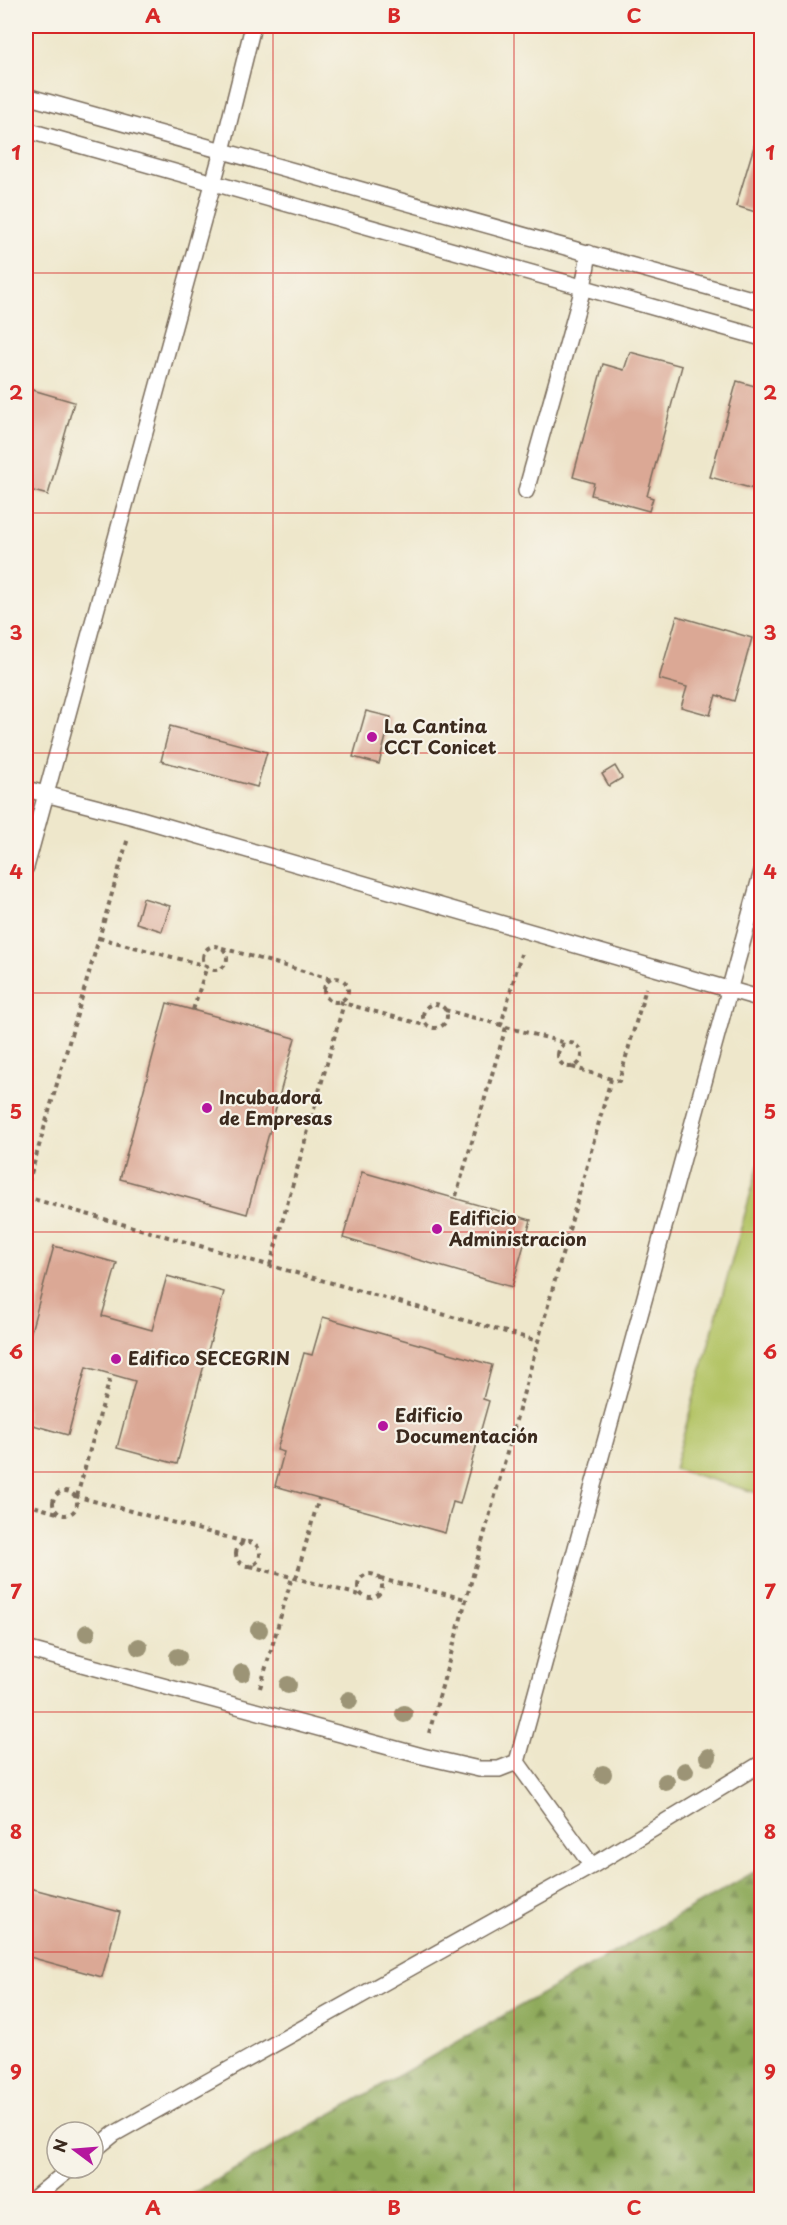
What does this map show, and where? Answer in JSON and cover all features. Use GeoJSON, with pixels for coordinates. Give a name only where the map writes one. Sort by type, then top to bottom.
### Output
{"type":"FeatureCollection","features":[{"type":"Feature","properties":{"kind":"lane"},"geometry":{"type":"LineString","coordinates":[[26,867],[222,151],[253,26]]}},
{"type":"Feature","properties":{"kind":"lane"},"geometry":{"type":"LineString","coordinates":[[26,96],[762,302]]}},
{"type":"Feature","properties":{"kind":"lane"},"geometry":{"type":"LineString","coordinates":[[26,130],[762,338]]}},
{"type":"Feature","properties":{"kind":"lane"},"geometry":{"type":"LineString","coordinates":[[526,492],[584,288],[589,254]]}},
{"type":"Feature","properties":{"kind":"lane"},"geometry":{"type":"LineString","coordinates":[[26,789],[134,817],[762,999]]}},
{"type":"Feature","properties":{"kind":"lane"},"geometry":{"type":"LineString","coordinates":[[517,1762],[762,871]]}},
{"type":"Feature","properties":{"kind":"lane"},"geometry":{"type":"LineString","coordinates":[[26,1649],[479,1769],[499,1769],[517,1762]]}},
{"type":"Feature","properties":{"kind":"lane"},"geometry":{"type":"LineString","coordinates":[[517,1762],[592,1866]]}},
{"type":"Feature","properties":{"kind":"lane"},"geometry":{"type":"LineString","coordinates":[[105,2141],[114,2134],[592,1866],[762,1763]]}},
{"type":"Feature","properties":{"kind":"lane"},"geometry":{"type":"LineString","coordinates":[[32,2199],[56,2180]]}},
{"type":"Feature","properties":{"kind":"path"},"geometry":{"type":"LineString","coordinates":[[26,1191],[134,817]]}},
{"type":"Feature","properties":{"kind":"path"},"geometry":{"type":"LineString","coordinates":[[456,1196],[527,930]]}},
{"type":"Feature","properties":{"kind":"path"},"geometry":{"type":"LineString","coordinates":[[99,938],[207,966],[213,970],[225,965],[228,956],[222,948]]}},
{"type":"Feature","properties":{"kind":"path"},"geometry":{"type":"LineString","coordinates":[[194,1010],[207,966],[203,956],[212,946],[331,979],[343,980],[348,987],[346,997],[341,1002],[270,1265]]}},
{"type":"Feature","properties":{"kind":"path"},"geometry":{"type":"LineString","coordinates":[[567,1043],[559,1049],[558,1058],[563,1065],[619,1081],[651,967]]}},
{"type":"Feature","properties":{"kind":"path"},"geometry":{"type":"LineString","coordinates":[[331,979],[326,984],[325,992],[330,1000],[432,1028],[441,1027],[447,1019],[445,1010]]}},
{"type":"Feature","properties":{"kind":"path"},"geometry":{"type":"LineString","coordinates":[[428,1026],[423,1015],[427,1007],[437,1005],[445,1010],[576,1045],[582,1053],[580,1062],[572,1067]]}},
{"type":"Feature","properties":{"kind":"path"},"geometry":{"type":"LineString","coordinates":[[423,1756],[611,1079]]}},
{"type":"Feature","properties":{"kind":"path"},"geometry":{"type":"LineString","coordinates":[[26,1197],[538,1341]]}},
{"type":"Feature","properties":{"kind":"path"},"geometry":{"type":"LineString","coordinates":[[26,1504],[67,1515],[75,1510],[76,1496],[111,1374]]}},
{"type":"Feature","properties":{"kind":"path"},"geometry":{"type":"LineString","coordinates":[[58,1513],[53,1501],[58,1493],[67,1491],[76,1496],[255,1544],[260,1552],[258,1561],[250,1566]]}},
{"type":"Feature","properties":{"kind":"path"},"geometry":{"type":"LineString","coordinates":[[254,1709],[319,1498]]}},
{"type":"Feature","properties":{"kind":"path"},"geometry":{"type":"LineString","coordinates":[[245,1542],[238,1548],[236,1557],[241,1564],[372,1598],[380,1593],[382,1584],[380,1579]]}},
{"type":"Feature","properties":{"kind":"path"},"geometry":{"type":"LineString","coordinates":[[363,1596],[358,1584],[363,1576],[372,1574],[380,1579],[466,1599]]}},
{"type":"Feature","properties":{"kind":"green space"},"geometry":{"type":"Polygon","coordinates":[[[761,1156],[762,1494],[674,1469],[761,1156]]]}},
{"type":"Feature","properties":{"kind":"green space"},"geometry":{"type":"Polygon","coordinates":[[[761,1868],[761,2199],[183,2199],[761,1868]]]}},
{"type":"Feature","properties":{"kind":"building"},"geometry":{"type":"Polygon","coordinates":[[[755,143],[762,145],[762,214],[736,206],[755,143]]]}},
{"type":"Feature","properties":{"kind":"building"},"geometry":{"type":"Polygon","coordinates":[[[630,352],[682,366],[647,496],[653,498],[649,511],[591,495],[594,483],[573,477],[603,364],[624,370],[630,352]]]}},
{"type":"Feature","properties":{"kind":"building"},"geometry":{"type":"Polygon","coordinates":[[[737,381],[762,388],[761,491],[710,477],[737,381]]]}},
{"type":"Feature","properties":{"kind":"building"},"geometry":{"type":"Polygon","coordinates":[[[26,388],[74,402],[48,495],[26,489],[26,388]]]}},
{"type":"Feature","properties":{"kind":"building"},"geometry":{"type":"Polygon","coordinates":[[[677,616],[752,638],[734,701],[716,695],[710,715],[681,707],[687,687],[659,679],[677,616]]]}},
{"type":"Feature","properties":{"kind":"building","name":"La Cantina CCT Conicet"},"geometry":{"type":"Polygon","coordinates":[[[366,711],[391,717],[379,764],[353,757],[366,711]]]}},
{"type":"Feature","properties":{"kind":"building"},"geometry":{"type":"Polygon","coordinates":[[[170,726],[267,752],[257,787],[161,761],[170,726]]]}},
{"type":"Feature","properties":{"kind":"building"},"geometry":{"type":"Polygon","coordinates":[[[615,766],[622,778],[609,786],[602,774],[615,766]]]}},
{"type":"Feature","properties":{"kind":"building"},"geometry":{"type":"Polygon","coordinates":[[[143,898],[170,906],[162,931],[136,923],[143,898]]]}},
{"type":"Feature","properties":{"kind":"building","name":"Incubadora de Empresas"},"geometry":{"type":"Polygon","coordinates":[[[167,1003],[295,1038],[247,1214],[120,1179],[167,1003]]]}},
{"type":"Feature","properties":{"kind":"building","name":"Edificio Administracion"},"geometry":{"type":"Polygon","coordinates":[[[362,1172],[531,1220],[512,1287],[343,1238],[362,1172]]]}},
{"type":"Feature","properties":{"kind":"building","name":"Edifico SECEGRIN"},"geometry":{"type":"Polygon","coordinates":[[[54,1246],[117,1263],[102,1316],[152,1330],[167,1276],[224,1292],[177,1464],[117,1448],[135,1381],[86,1367],[68,1435],[26,1423],[26,1350],[54,1246]]]}},
{"type":"Feature","properties":{"kind":"building","name":"Edificio Documentación"},"geometry":{"type":"Polygon","coordinates":[[[323,1317],[492,1365],[483,1399],[489,1401],[460,1504],[453,1502],[445,1533],[275,1486],[284,1452],[277,1450],[304,1353],[312,1355],[323,1317]]]}},
{"type":"Feature","properties":{"kind":"building"},"geometry":{"type":"Polygon","coordinates":[[[26,1887],[120,1912],[102,1977],[26,1956],[26,1887]]]}},
{"type":"Feature","properties":{"kind":"place","name":"La Cantina CCT Conicet"},"geometry":{"type":"Point","coordinates":[372,737]}},
{"type":"Feature","properties":{"kind":"place","name":"Incubadora de Empresas"},"geometry":{"type":"Point","coordinates":[207,1108]}},
{"type":"Feature","properties":{"kind":"place","name":"Edificio Administracion"},"geometry":{"type":"Point","coordinates":[437,1229]}},
{"type":"Feature","properties":{"kind":"place","name":"Edifico SECEGRIN"},"geometry":{"type":"Point","coordinates":[116,1359]}},
{"type":"Feature","properties":{"kind":"place","name":"Edificio Documentación"},"geometry":{"type":"Point","coordinates":[383,1426]}}]}
